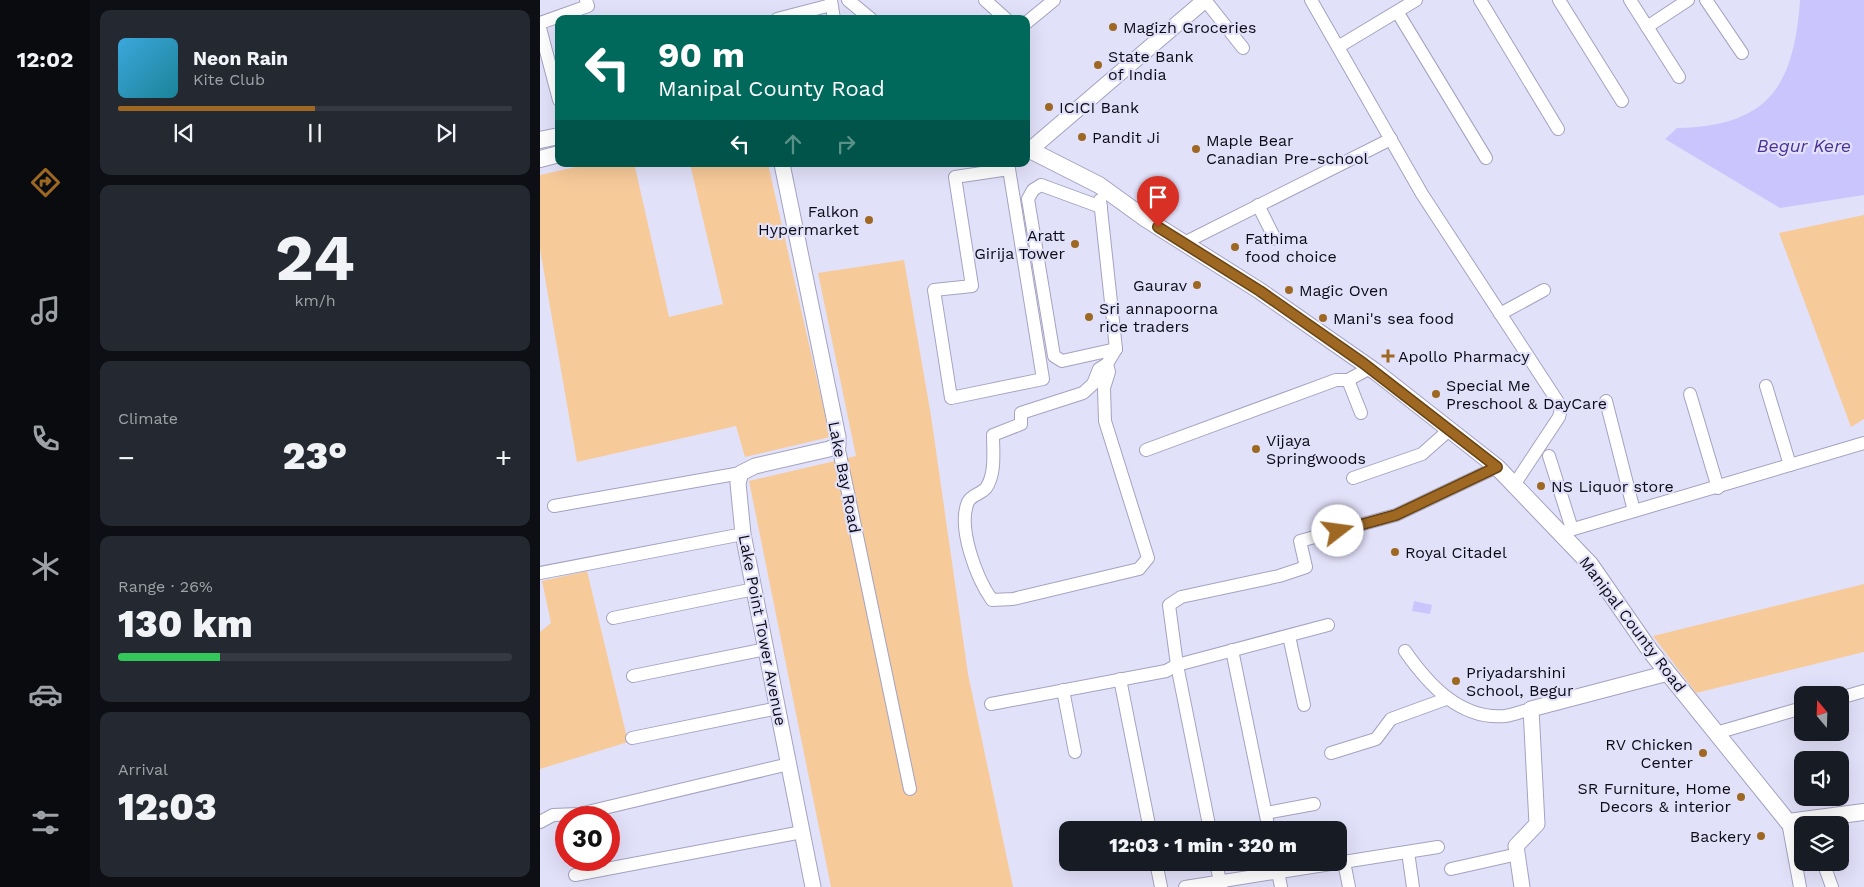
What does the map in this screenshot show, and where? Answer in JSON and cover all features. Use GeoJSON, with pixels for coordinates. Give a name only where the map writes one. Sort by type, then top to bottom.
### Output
{"type":"FeatureCollection","features":[{"type":"Feature","properties":{"kind":"main road"},"geometry":{"type":"LineString","coordinates":[[540,140],[555,137]]}},
{"type":"Feature","properties":{"kind":"main road","name":"Manipal County Road"},"geometry":{"type":"LineString","coordinates":[[1030,148],[1099,185],[1184,243],[1260,291],[1367,366],[1497,467],[1514,485],[1566,531],[1668,673],[1788,822]]}},
{"type":"Feature","properties":{"kind":"main road"},"geometry":{"type":"LineString","coordinates":[[540,159],[555,155]]}},
{"type":"Feature","properties":{"kind":"main road"},"geometry":{"type":"LineString","coordinates":[[1842,816],[1864,812]]}},
{"type":"Feature","properties":{"kind":"main road"},"geometry":{"type":"LineString","coordinates":[[1788,822],[1794,822]]}},
{"type":"Feature","properties":{"kind":"street"},"geometry":{"type":"LineString","coordinates":[[848,0],[866,15]]}},
{"type":"Feature","properties":{"kind":"street"},"geometry":{"type":"LineString","coordinates":[[986,0],[1002,15]]}},
{"type":"Feature","properties":{"kind":"street"},"geometry":{"type":"LineString","coordinates":[[1030,20],[1054,0]]}},
{"type":"Feature","properties":{"kind":"street"},"geometry":{"type":"LineString","coordinates":[[1030,145],[1205,0],[1244,48]]}},
{"type":"Feature","properties":{"kind":"street"},"geometry":{"type":"LineString","coordinates":[[1311,0],[1422,194],[1560,409],[1559,417],[1514,485]]}},
{"type":"Feature","properties":{"kind":"street"},"geometry":{"type":"LineString","coordinates":[[1338,47],[1398,13],[1416,0]]}},
{"type":"Feature","properties":{"kind":"street"},"geometry":{"type":"LineString","coordinates":[[1480,0],[1558,128]]}},
{"type":"Feature","properties":{"kind":"street"},"geometry":{"type":"LineString","coordinates":[[1559,0],[1622,101]]}},
{"type":"Feature","properties":{"kind":"street"},"geometry":{"type":"LineString","coordinates":[[1630,0],[1679,77]]}},
{"type":"Feature","properties":{"kind":"street"},"geometry":{"type":"LineString","coordinates":[[1647,27],[1688,0]]}},
{"type":"Feature","properties":{"kind":"street"},"geometry":{"type":"LineString","coordinates":[[1706,0],[1742,52]]}},
{"type":"Feature","properties":{"kind":"street"},"geometry":{"type":"LineString","coordinates":[[790,15],[831,3]]}},
{"type":"Feature","properties":{"kind":"street"},"geometry":{"type":"LineString","coordinates":[[564,15],[588,8]]}},
{"type":"Feature","properties":{"kind":"street"},"geometry":{"type":"LineString","coordinates":[[1398,13],[1486,158]]}},
{"type":"Feature","properties":{"kind":"street"},"geometry":{"type":"LineString","coordinates":[[540,22],[555,18]]}},
{"type":"Feature","properties":{"kind":"street"},"geometry":{"type":"LineString","coordinates":[[540,28],[544,64],[555,90]]}},
{"type":"Feature","properties":{"kind":"street"},"geometry":{"type":"LineString","coordinates":[[1184,243],[1391,138]]}},
{"type":"Feature","properties":{"kind":"street","name":"Lake Bay Road"},"geometry":{"type":"LineString","coordinates":[[783,167],[838,437],[838,445],[910,789]]}},
{"type":"Feature","properties":{"kind":"street"},"geometry":{"type":"LineString","coordinates":[[1004,167],[955,176],[972,286],[934,290],[951,398],[1044,378],[1009,167]]}},
{"type":"Feature","properties":{"kind":"street"},"geometry":{"type":"LineString","coordinates":[[1101,207],[1041,185],[1033,190],[1028,199],[1054,356],[1062,361],[1116,349]]}},
{"type":"Feature","properties":{"kind":"street"},"geometry":{"type":"LineString","coordinates":[[1098,386],[1083,393],[1021,413],[1021,424],[993,435],[992,473],[986,488],[968,500],[965,514],[975,571],[992,600],[1013,599],[1138,569],[1148,558],[1105,422],[1098,386],[1099,369],[1107,364],[1116,349],[1099,185]]}},
{"type":"Feature","properties":{"kind":"street"},"geometry":{"type":"LineString","coordinates":[[1258,205],[1275,239]]}},
{"type":"Feature","properties":{"kind":"street"},"geometry":{"type":"LineString","coordinates":[[1500,314],[1544,290]]}},
{"type":"Feature","properties":{"kind":"street"},"geometry":{"type":"LineString","coordinates":[[1146,450],[1342,380],[1367,366]]}},
{"type":"Feature","properties":{"kind":"street"},"geometry":{"type":"LineString","coordinates":[[1342,380],[1361,413]]}},
{"type":"Feature","properties":{"kind":"street"},"geometry":{"type":"LineString","coordinates":[[1766,386],[1790,465]]}},
{"type":"Feature","properties":{"kind":"street"},"geometry":{"type":"LineString","coordinates":[[1690,394],[1718,488]]}},
{"type":"Feature","properties":{"kind":"street"},"geometry":{"type":"LineString","coordinates":[[1606,401],[1634,511]]}},
{"type":"Feature","properties":{"kind":"street"},"geometry":{"type":"LineString","coordinates":[[1353,478],[1422,454],[1449,430]]}},
{"type":"Feature","properties":{"kind":"street"},"geometry":{"type":"LineString","coordinates":[[1549,456],[1566,531],[1718,488],[1864,443]]}},
{"type":"Feature","properties":{"kind":"street"},"geometry":{"type":"LineString","coordinates":[[554,506],[741,473],[754,466],[838,445]]}},
{"type":"Feature","properties":{"kind":"street"},"geometry":{"type":"LineString","coordinates":[[1208,821],[1176,665],[1169,605],[1181,596],[1279,576],[1306,567],[1300,541],[1396,515],[1497,467]]}},
{"type":"Feature","properties":{"kind":"street","name":"Lake Point Tower Avenue"},"geometry":{"type":"LineString","coordinates":[[741,473],[738,483],[743,534],[813,887]]}},
{"type":"Feature","properties":{"kind":"street"},"geometry":{"type":"LineString","coordinates":[[540,573],[743,534]]}},
{"type":"Feature","properties":{"kind":"street"},"geometry":{"type":"LineString","coordinates":[[613,618],[754,589]]}},
{"type":"Feature","properties":{"kind":"street"},"geometry":{"type":"LineString","coordinates":[[990,704],[1166,671],[1176,665],[1328,625]]}},
{"type":"Feature","properties":{"kind":"street"},"geometry":{"type":"LineString","coordinates":[[1288,636],[1304,705]]}},
{"type":"Feature","properties":{"kind":"street"},"geometry":{"type":"LineString","coordinates":[[633,676],[766,649]]}},
{"type":"Feature","properties":{"kind":"street"},"geometry":{"type":"LineString","coordinates":[[1232,650],[1267,821]]}},
{"type":"Feature","properties":{"kind":"street"},"geometry":{"type":"LineString","coordinates":[[1405,651],[1421,674],[1446,699],[1478,713],[1504,716],[1668,673]]}},
{"type":"Feature","properties":{"kind":"street"},"geometry":{"type":"LineString","coordinates":[[1120,679],[1148,821]]}},
{"type":"Feature","properties":{"kind":"street"},"geometry":{"type":"LineString","coordinates":[[1063,690],[1075,752]]}},
{"type":"Feature","properties":{"kind":"street"},"geometry":{"type":"LineString","coordinates":[[1849,695],[1864,691]]}},
{"type":"Feature","properties":{"kind":"street"},"geometry":{"type":"LineString","coordinates":[[1330,753],[1376,740],[1391,719],[1446,699]]}},
{"type":"Feature","properties":{"kind":"street"},"geometry":{"type":"LineString","coordinates":[[632,738],[778,708]]}},
{"type":"Feature","properties":{"kind":"street"},"geometry":{"type":"LineString","coordinates":[[1522,887],[1516,846],[1536,824],[1531,709]]}},
{"type":"Feature","properties":{"kind":"street"},"geometry":{"type":"LineString","coordinates":[[1716,733],[1794,710]]}},
{"type":"Feature","properties":{"kind":"street"},"geometry":{"type":"LineString","coordinates":[[540,822],[553,815],[579,814],[789,764]]}},
{"type":"Feature","properties":{"kind":"street"},"geometry":{"type":"LineString","coordinates":[[1266,813],[1314,804]]}},
{"type":"Feature","properties":{"kind":"street"},"geometry":{"type":"LineString","coordinates":[[1788,822],[1800,887]]}},
{"type":"Feature","properties":{"kind":"street"},"geometry":{"type":"LineString","coordinates":[[575,875],[802,832]]}},
{"type":"Feature","properties":{"kind":"street"},"geometry":{"type":"LineString","coordinates":[[1347,862],[1438,847]]}},
{"type":"Feature","properties":{"kind":"street"},"geometry":{"type":"LineString","coordinates":[[1408,852],[1413,887]]}},
{"type":"Feature","properties":{"kind":"street"},"geometry":{"type":"LineString","coordinates":[[1450,869],[1518,854]]}},
{"type":"Feature","properties":{"kind":"street"},"geometry":{"type":"LineString","coordinates":[[1158,871],[1161,887]]}},
{"type":"Feature","properties":{"kind":"street"},"geometry":{"type":"LineString","coordinates":[[1218,871],[1220,884]]}},
{"type":"Feature","properties":{"kind":"street"},"geometry":{"type":"LineString","coordinates":[[1185,887],[1220,884],[1264,871]]}},
{"type":"Feature","properties":{"kind":"street"},"geometry":{"type":"LineString","coordinates":[[1278,871],[1281,887]]}},
{"type":"Feature","properties":{"kind":"street"},"geometry":{"type":"LineString","coordinates":[[1346,871],[1349,887]]}},
{"type":"Feature","properties":{"kind":"street"},"geometry":{"type":"LineString","coordinates":[[1826,871],[1832,887]]}},
{"type":"Feature","properties":{"kind":"shaded area"},"geometry":{"type":"Polygon","coordinates":[[[575,167],[635,167],[669,317],[723,304],[691,167],[769,167],[830,437],[745,457],[736,426],[577,462],[540,249],[540,175],[575,167]]]}},
{"type":"Feature","properties":{"kind":"shaded area"},"geometry":{"type":"Polygon","coordinates":[[[1864,215],[1864,419],[1851,427],[1779,233],[1864,215]]]}},
{"type":"Feature","properties":{"kind":"shaded area"},"geometry":{"type":"Polygon","coordinates":[[[904,260],[931,416],[968,674],[1013,887],[831,887],[749,481],[856,456],[818,273],[904,260]]]}},
{"type":"Feature","properties":{"kind":"shaded area"},"geometry":{"type":"Polygon","coordinates":[[[587,571],[628,742],[540,769],[540,632],[551,623],[542,581],[587,571]]]}},
{"type":"Feature","properties":{"kind":"shaded area"},"geometry":{"type":"Polygon","coordinates":[[[1864,584],[1864,652],[1696,693],[1653,636],[1864,584]]]}},
{"type":"Feature","properties":{"kind":"water","name":"Begur Kere"},"geometry":{"type":"Polygon","coordinates":[[[1800,0],[1864,0],[1864,195],[1780,208],[1665,139],[1677,128],[1708,125],[1734,119],[1755,109],[1771,95],[1783,78],[1791,56],[1797,30],[1800,0]]]}},
{"type":"Feature","properties":{"kind":"water"},"geometry":{"type":"Polygon","coordinates":[[[1414,601],[1432,605],[1430,614],[1412,611],[1414,601]]]}},
{"type":"Feature","properties":{"kind":"place","name":"Magizh Groceries"},"geometry":{"type":"Point","coordinates":[1113,27]}},
{"type":"Feature","properties":{"kind":"place","name":"State Bank of India"},"geometry":{"type":"Point","coordinates":[1098,65]}},
{"type":"Feature","properties":{"kind":"place","name":"ICICI Bank"},"geometry":{"type":"Point","coordinates":[1049,107]}},
{"type":"Feature","properties":{"kind":"place","name":"Pandit Ji"},"geometry":{"type":"Point","coordinates":[1082,137]}},
{"type":"Feature","properties":{"kind":"place","name":"Maple Bear Canadian Pre-school"},"geometry":{"type":"Point","coordinates":[1196,149]}},
{"type":"Feature","properties":{"kind":"place","name":"Falkon Hypermarket"},"geometry":{"type":"Point","coordinates":[869,220]}},
{"type":"Feature","properties":{"kind":"place","name":"Aratt Girija Tower"},"geometry":{"type":"Point","coordinates":[1075,244]}},
{"type":"Feature","properties":{"kind":"place","name":"Fathima food choice"},"geometry":{"type":"Point","coordinates":[1235,247]}},
{"type":"Feature","properties":{"kind":"place","name":"Gaurav"},"geometry":{"type":"Point","coordinates":[1197,285]}},
{"type":"Feature","properties":{"kind":"place","name":"Magic Oven"},"geometry":{"type":"Point","coordinates":[1289,290]}},
{"type":"Feature","properties":{"kind":"place","name":"Sri annapoorna rice traders"},"geometry":{"type":"Point","coordinates":[1089,317]}},
{"type":"Feature","properties":{"kind":"place","name":"Mani's sea food"},"geometry":{"type":"Point","coordinates":[1323,318]}},
{"type":"Feature","properties":{"kind":"place","name":"Apollo Pharmacy"},"geometry":{"type":"Point","coordinates":[1388,356]}},
{"type":"Feature","properties":{"kind":"place","name":"Special Me Preschool & DayCare"},"geometry":{"type":"Point","coordinates":[1436,394]}},
{"type":"Feature","properties":{"kind":"place","name":"Vijaya Springwoods"},"geometry":{"type":"Point","coordinates":[1256,449]}},
{"type":"Feature","properties":{"kind":"place","name":"NS Liquor store"},"geometry":{"type":"Point","coordinates":[1541,486]}},
{"type":"Feature","properties":{"kind":"place","name":"Royal Citadel"},"geometry":{"type":"Point","coordinates":[1395,552]}},
{"type":"Feature","properties":{"kind":"place","name":"Priyadarshini School, Begur"},"geometry":{"type":"Point","coordinates":[1456,681]}},
{"type":"Feature","properties":{"kind":"place","name":"RV Chicken Center"},"geometry":{"type":"Point","coordinates":[1703,753]}},
{"type":"Feature","properties":{"kind":"place","name":"SR Furniture, Home Decors & interior"},"geometry":{"type":"Point","coordinates":[1741,797]}},
{"type":"Feature","properties":{"kind":"place","name":"Backery"},"geometry":{"type":"Point","coordinates":[1761,836]}},
{"type":"Feature","properties":{"kind":"route"},"geometry":{"type":"LineString","coordinates":[[1158,227],[1260,291],[1376,372],[1497,467],[1396,515],[1338,531]]}}]}
